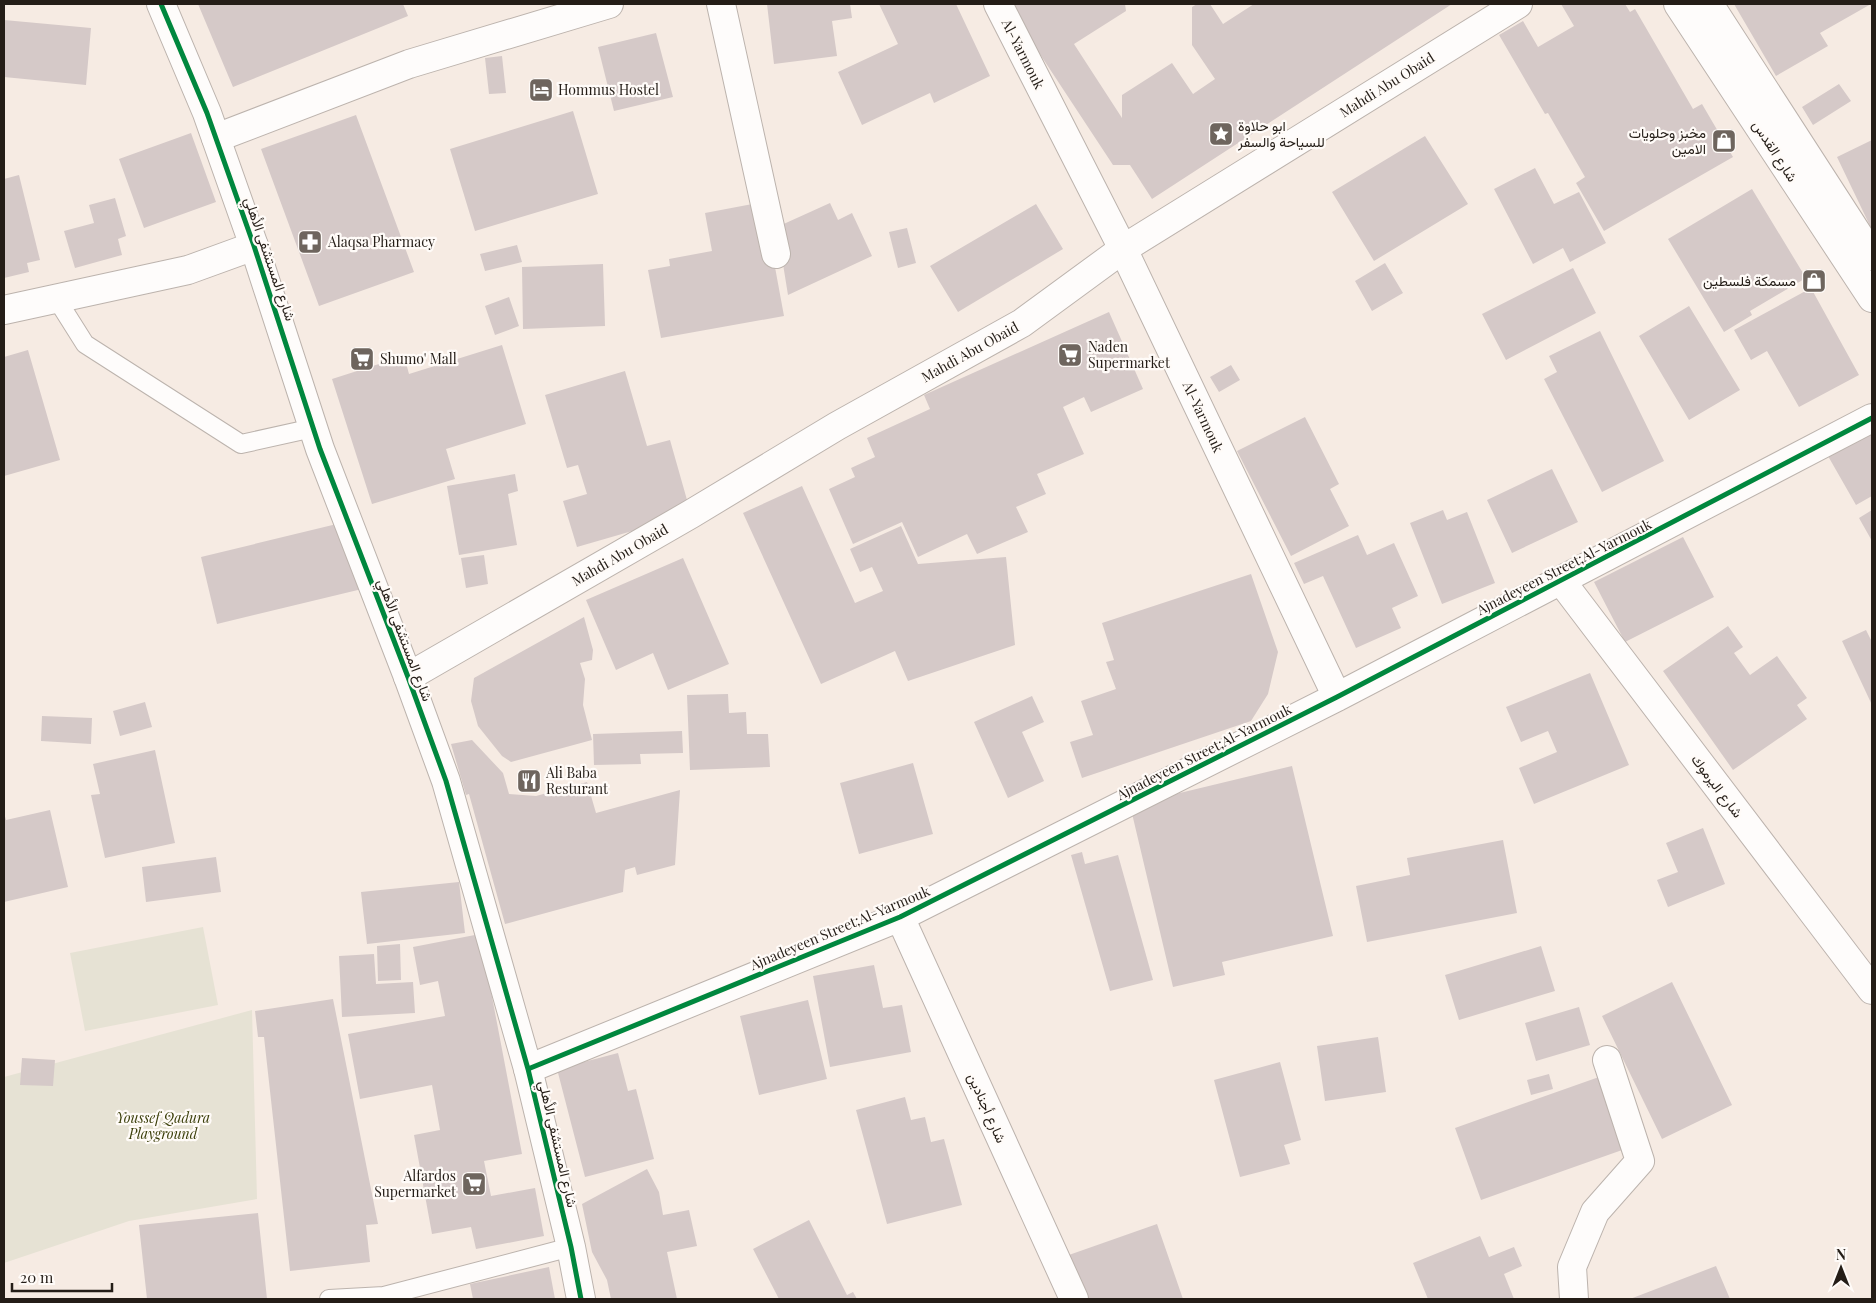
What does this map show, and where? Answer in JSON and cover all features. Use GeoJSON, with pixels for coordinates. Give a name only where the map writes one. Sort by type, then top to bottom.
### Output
{"type":"FeatureCollection","features":[{"type":"Feature","properties":{"kind":"street","name":"شارع المستشفى الأهلي"},"geometry":{"type":"LineString","coordinates":[[161,4],[207,112],[254,246],[313,428],[446,781],[528,1068],[571,1247],[581,1299]]}},
{"type":"Feature","properties":{"kind":"street"},"geometry":{"type":"LineString","coordinates":[[216,138],[409,64],[608,4]]}},
{"type":"Feature","properties":{"kind":"street"},"geometry":{"type":"LineString","coordinates":[[720,4],[776,254]]}},
{"type":"Feature","properties":{"kind":"street","name":"Al-Yarmouk"},"geometry":{"type":"LineString","coordinates":[[998,4],[1123,249],[1337,697]]}},
{"type":"Feature","properties":{"kind":"street","name":"Mahdi Abu Obaid"},"geometry":{"type":"LineString","coordinates":[[408,677],[691,514],[837,426],[1022,324],[1123,249],[1518,4]]}},
{"type":"Feature","properties":{"kind":"street","name":"شارع القدس"},"geometry":{"type":"LineString","coordinates":[[1678,4],[1872,298]]}},
{"type":"Feature","properties":{"kind":"street"},"geometry":{"type":"LineString","coordinates":[[1708,4],[1872,256]]}},
{"type":"Feature","properties":{"kind":"street"},"geometry":{"type":"LineString","coordinates":[[4,310],[188,270],[254,246]]}},
{"type":"Feature","properties":{"kind":"street","name":"Ajnadeyeen Street;Al-Yarmouk"},"geometry":{"type":"LineString","coordinates":[[528,1068],[900,917],[1562,582],[1872,418]]}},
{"type":"Feature","properties":{"kind":"street","name":"شارع اليرموك"},"geometry":{"type":"LineString","coordinates":[[1562,582],[1872,990]]}},
{"type":"Feature","properties":{"kind":"street","name":"شارع أجنادين"},"geometry":{"type":"LineString","coordinates":[[900,917],[1074,1299]]}},
{"type":"Feature","properties":{"kind":"street"},"geometry":{"type":"LineString","coordinates":[[1574,1299],[1572,1267],[1595,1212],[1640,1161],[1607,1060]]}},
{"type":"Feature","properties":{"kind":"lane"},"geometry":{"type":"LineString","coordinates":[[56,298],[85,344],[242,444],[313,428]]}},
{"type":"Feature","properties":{"kind":"lane"},"geometry":{"type":"LineString","coordinates":[[329,1299],[384,1296],[571,1247]]}},
{"type":"Feature","properties":{"kind":"green space"},"geometry":{"type":"Polygon","coordinates":[[[203,927],[218,1005],[85,1031],[70,953],[203,927]]]}},
{"type":"Feature","properties":{"kind":"green space","name":"Youssef Qadura Playground"},"geometry":{"type":"Polygon","coordinates":[[[252,1010],[257,1199],[129,1221],[4,1263],[4,1077],[252,1010]]]}},
{"type":"Feature","properties":{"kind":"building"},"geometry":{"type":"Polygon","coordinates":[[[198,4],[403,4],[408,16],[233,87],[198,4]]]}},
{"type":"Feature","properties":{"kind":"building"},"geometry":{"type":"Polygon","coordinates":[[[767,4],[850,4],[852,18],[832,21],[837,56],[774,64],[767,4]]]}},
{"type":"Feature","properties":{"kind":"building"},"geometry":{"type":"Polygon","coordinates":[[[879,4],[956,4],[990,76],[934,103],[930,93],[862,125],[838,72],[898,44],[879,4]]]}},
{"type":"Feature","properties":{"kind":"building"},"geometry":{"type":"Polygon","coordinates":[[[1007,4],[1125,4],[1126,11],[1074,44],[1122,118],[1122,95],[1172,63],[1193,94],[1215,79],[1192,45],[1192,7],[1197,4],[1210,4],[1223,24],[1254,4],[1452,4],[1152,199],[1130,165],[1113,165],[1007,4]]]}},
{"type":"Feature","properties":{"kind":"building"},"geometry":{"type":"Polygon","coordinates":[[[1561,4],[1625,4],[1630,12],[1635,9],[1693,109],[1702,104],[1733,157],[1604,231],[1576,183],[1585,177],[1548,113],[1545,114],[1499,35],[1523,21],[1538,47],[1574,26],[1561,4]]]}},
{"type":"Feature","properties":{"kind":"building"},"geometry":{"type":"Polygon","coordinates":[[[1734,4],[1871,4],[1820,33],[1828,46],[1776,76],[1734,4]]]}},
{"type":"Feature","properties":{"kind":"building"},"geometry":{"type":"Polygon","coordinates":[[[4,20],[91,28],[86,85],[4,77],[4,20]]]}},
{"type":"Feature","properties":{"kind":"building"},"geometry":{"type":"Polygon","coordinates":[[[656,33],[673,97],[614,111],[598,47],[656,33]]]}},
{"type":"Feature","properties":{"kind":"building"},"geometry":{"type":"Polygon","coordinates":[[[502,56],[506,93],[489,94],[485,58],[502,56]]]}},
{"type":"Feature","properties":{"kind":"building"},"geometry":{"type":"Polygon","coordinates":[[[1839,84],[1851,101],[1813,125],[1802,107],[1839,84]]]}},
{"type":"Feature","properties":{"kind":"building"},"geometry":{"type":"Polygon","coordinates":[[[573,111],[598,194],[475,231],[450,149],[573,111]]]}},
{"type":"Feature","properties":{"kind":"building"},"geometry":{"type":"Polygon","coordinates":[[[356,115],[414,272],[319,306],[261,149],[356,115]]]}},
{"type":"Feature","properties":{"kind":"building"},"geometry":{"type":"Polygon","coordinates":[[[191,133],[216,202],[144,228],[119,159],[191,133]]]}},
{"type":"Feature","properties":{"kind":"building"},"geometry":{"type":"Polygon","coordinates":[[[1425,136],[1468,204],[1374,261],[1332,192],[1425,136]]]}},
{"type":"Feature","properties":{"kind":"building"},"geometry":{"type":"Polygon","coordinates":[[[1872,140],[1872,230],[1837,157],[1872,140]]]}},
{"type":"Feature","properties":{"kind":"building"},"geometry":{"type":"Polygon","coordinates":[[[1535,168],[1554,204],[1579,192],[1606,243],[1570,262],[1563,248],[1533,264],[1494,189],[1535,168]]]}},
{"type":"Feature","properties":{"kind":"building"},"geometry":{"type":"Polygon","coordinates":[[[19,175],[40,260],[27,263],[29,272],[4,278],[4,179],[19,175]]]}},
{"type":"Feature","properties":{"kind":"building"},"geometry":{"type":"Polygon","coordinates":[[[1752,189],[1806,278],[1750,311],[1752,315],[1724,332],[1668,239],[1752,189]]]}},
{"type":"Feature","properties":{"kind":"building"},"geometry":{"type":"Polygon","coordinates":[[[115,198],[126,236],[118,239],[122,255],[75,268],[64,231],[94,223],[89,205],[115,198]]]}},
{"type":"Feature","properties":{"kind":"building"},"geometry":{"type":"Polygon","coordinates":[[[763,202],[784,316],[661,338],[648,270],[670,266],[669,259],[712,251],[705,213],[763,202]]]}},
{"type":"Feature","properties":{"kind":"building"},"geometry":{"type":"Polygon","coordinates":[[[830,203],[838,220],[852,213],[872,256],[788,295],[777,227],[830,203]]]}},
{"type":"Feature","properties":{"kind":"building"},"geometry":{"type":"Polygon","coordinates":[[[1036,204],[1063,249],[958,312],[930,266],[1036,204]]]}},
{"type":"Feature","properties":{"kind":"building"},"geometry":{"type":"Polygon","coordinates":[[[907,228],[916,263],[898,268],[889,232],[907,228]]]}},
{"type":"Feature","properties":{"kind":"building"},"geometry":{"type":"Polygon","coordinates":[[[517,245],[522,262],[485,271],[480,254],[517,245]]]}},
{"type":"Feature","properties":{"kind":"building"},"geometry":{"type":"Polygon","coordinates":[[[1385,263],[1403,293],[1372,311],[1355,281],[1385,263]]]}},
{"type":"Feature","properties":{"kind":"building"},"geometry":{"type":"Polygon","coordinates":[[[603,264],[605,326],[523,329],[522,267],[603,264]]]}},
{"type":"Feature","properties":{"kind":"building"},"geometry":{"type":"Polygon","coordinates":[[[1573,268],[1596,313],[1506,360],[1482,314],[1573,268]]]}},
{"type":"Feature","properties":{"kind":"building"},"geometry":{"type":"Polygon","coordinates":[[[1811,288],[1859,375],[1799,407],[1767,351],[1751,360],[1734,330],[1811,288]]]}},
{"type":"Feature","properties":{"kind":"building"},"geometry":{"type":"Polygon","coordinates":[[[509,297],[519,326],[495,335],[485,306],[509,297]]]}},
{"type":"Feature","properties":{"kind":"building"},"geometry":{"type":"Polygon","coordinates":[[[1689,306],[1740,390],[1689,420],[1639,336],[1689,306]]]}},
{"type":"Feature","properties":{"kind":"building"},"geometry":{"type":"Polygon","coordinates":[[[1109,312],[1143,389],[1091,412],[1084,397],[1063,407],[1084,454],[1037,474],[1046,494],[1016,507],[1028,532],[977,554],[967,534],[918,557],[902,522],[853,544],[829,489],[855,477],[851,468],[875,457],[867,438],[930,409],[924,395],[1109,312]]]}},
{"type":"Feature","properties":{"kind":"building"},"geometry":{"type":"Polygon","coordinates":[[[1600,331],[1664,461],[1602,492],[1544,379],[1557,372],[1549,356],[1600,331]]]}},
{"type":"Feature","properties":{"kind":"building"},"geometry":{"type":"Polygon","coordinates":[[[502,345],[526,424],[446,449],[455,479],[372,504],[332,379],[404,356],[409,374],[502,345]]]}},
{"type":"Feature","properties":{"kind":"building"},"geometry":{"type":"Polygon","coordinates":[[[28,350],[60,460],[4,476],[4,357],[28,350]]]}},
{"type":"Feature","properties":{"kind":"building"},"geometry":{"type":"Polygon","coordinates":[[[1231,365],[1240,380],[1219,392],[1210,377],[1231,365]]]}},
{"type":"Feature","properties":{"kind":"building"},"geometry":{"type":"Polygon","coordinates":[[[625,371],[647,446],[670,440],[691,514],[577,547],[563,501],[587,494],[578,465],[567,468],[545,395],[625,371]]]}},
{"type":"Feature","properties":{"kind":"building"},"geometry":{"type":"Polygon","coordinates":[[[1305,417],[1339,484],[1330,489],[1349,526],[1291,556],[1237,451],[1305,417]]]}},
{"type":"Feature","properties":{"kind":"building"},"geometry":{"type":"Polygon","coordinates":[[[1872,431],[1872,496],[1856,505],[1828,456],[1872,431]]]}},
{"type":"Feature","properties":{"kind":"building"},"geometry":{"type":"Polygon","coordinates":[[[1552,469],[1578,522],[1512,553],[1487,500],[1552,469]]]}},
{"type":"Feature","properties":{"kind":"building"},"geometry":{"type":"Polygon","coordinates":[[[515,474],[518,491],[508,494],[517,545],[459,555],[447,486],[515,474]]]}},
{"type":"Feature","properties":{"kind":"building"},"geometry":{"type":"Polygon","coordinates":[[[802,486],[855,603],[883,591],[872,567],[860,572],[850,549],[901,526],[918,564],[1006,557],[1015,645],[908,681],[895,651],[821,684],[743,513],[802,486]]]}},
{"type":"Feature","properties":{"kind":"building"},"geometry":{"type":"Polygon","coordinates":[[[1443,510],[1447,520],[1467,512],[1495,583],[1442,604],[1410,523],[1443,510]]]}},
{"type":"Feature","properties":{"kind":"building"},"geometry":{"type":"Polygon","coordinates":[[[1872,510],[1872,541],[1859,518],[1872,510]]]}},
{"type":"Feature","properties":{"kind":"building"},"geometry":{"type":"Polygon","coordinates":[[[345,522],[362,589],[217,624],[201,557],[345,522]]]}},
{"type":"Feature","properties":{"kind":"building"},"geometry":{"type":"Polygon","coordinates":[[[1358,535],[1367,555],[1394,543],[1418,596],[1392,608],[1401,628],[1356,648],[1323,576],[1304,584],[1294,563],[1358,535]]]}},
{"type":"Feature","properties":{"kind":"building"},"geometry":{"type":"Polygon","coordinates":[[[1683,537],[1714,597],[1625,642],[1594,582],[1683,537]]]}},
{"type":"Feature","properties":{"kind":"building"},"geometry":{"type":"Polygon","coordinates":[[[484,555],[488,584],[466,588],[461,558],[484,555]]]}},
{"type":"Feature","properties":{"kind":"building"},"geometry":{"type":"Polygon","coordinates":[[[683,558],[729,664],[668,690],[653,653],[616,670],[586,600],[683,558]]]}},
{"type":"Feature","properties":{"kind":"building"},"geometry":{"type":"Polygon","coordinates":[[[1251,574],[1278,652],[1268,694],[1251,721],[1082,778],[1070,742],[1093,735],[1081,701],[1116,689],[1106,662],[1114,660],[1102,623],[1251,574]]]}},
{"type":"Feature","properties":{"kind":"building"},"geometry":{"type":"Polygon","coordinates":[[[584,617],[593,650],[592,660],[580,663],[585,679],[583,705],[592,740],[511,762],[502,756],[478,726],[471,701],[474,678],[584,617]]]}},
{"type":"Feature","properties":{"kind":"building"},"geometry":{"type":"Polygon","coordinates":[[[1728,626],[1743,647],[1734,653],[1750,675],[1777,656],[1807,698],[1797,705],[1807,719],[1733,770],[1663,671],[1728,626]]]}},
{"type":"Feature","properties":{"kind":"building"},"geometry":{"type":"Polygon","coordinates":[[[1866,630],[1872,642],[1872,705],[1842,641],[1866,630]]]}},
{"type":"Feature","properties":{"kind":"building"},"geometry":{"type":"Polygon","coordinates":[[[1590,673],[1629,765],[1534,804],[1519,768],[1557,752],[1548,731],[1521,742],[1506,707],[1590,673]]]}},
{"type":"Feature","properties":{"kind":"building"},"geometry":{"type":"Polygon","coordinates":[[[728,694],[729,713],[746,712],[747,734],[768,734],[770,767],[690,770],[687,695],[728,694]]]}},
{"type":"Feature","properties":{"kind":"building"},"geometry":{"type":"Polygon","coordinates":[[[1032,696],[1044,722],[1022,732],[1044,781],[1008,798],[974,722],[1032,696]]]}},
{"type":"Feature","properties":{"kind":"building"},"geometry":{"type":"Polygon","coordinates":[[[145,702],[152,727],[120,736],[113,711],[145,702]]]}},
{"type":"Feature","properties":{"kind":"building"},"geometry":{"type":"Polygon","coordinates":[[[42,716],[92,718],[91,744],[41,741],[42,716]]]}},
{"type":"Feature","properties":{"kind":"building"},"geometry":{"type":"Polygon","coordinates":[[[682,731],[683,753],[640,754],[641,764],[594,765],[593,734],[682,731]]]}},
{"type":"Feature","properties":{"kind":"building"},"geometry":{"type":"Polygon","coordinates":[[[472,740],[503,773],[509,794],[536,796],[587,782],[596,813],[680,790],[675,865],[637,875],[635,867],[625,870],[623,892],[505,924],[469,794],[466,795],[451,744],[472,740]]]}},
{"type":"Feature","properties":{"kind":"building"},"geometry":{"type":"Polygon","coordinates":[[[155,750],[175,843],[105,858],[91,795],[100,794],[93,764],[155,750]]]}},
{"type":"Feature","properties":{"kind":"building"},"geometry":{"type":"Polygon","coordinates":[[[913,763],[933,834],[859,854],[840,783],[913,763]]]}},
{"type":"Feature","properties":{"kind":"building"},"geometry":{"type":"Polygon","coordinates":[[[1292,766],[1333,936],[1222,962],[1225,975],[1173,987],[1130,805],[1292,766]]]}},
{"type":"Feature","properties":{"kind":"building"},"geometry":{"type":"Polygon","coordinates":[[[50,810],[68,887],[4,902],[4,813],[6,820],[50,810]]]}},
{"type":"Feature","properties":{"kind":"building"},"geometry":{"type":"Polygon","coordinates":[[[1703,828],[1725,884],[1668,907],[1657,880],[1678,872],[1666,843],[1703,828]]]}},
{"type":"Feature","properties":{"kind":"building"},"geometry":{"type":"Polygon","coordinates":[[[1503,840],[1517,913],[1367,942],[1356,886],[1410,875],[1407,858],[1503,840]]]}},
{"type":"Feature","properties":{"kind":"building"},"geometry":{"type":"Polygon","coordinates":[[[1082,852],[1085,864],[1118,855],[1153,980],[1110,991],[1071,855],[1082,852]]]}},
{"type":"Feature","properties":{"kind":"building"},"geometry":{"type":"Polygon","coordinates":[[[216,857],[221,892],[146,902],[142,867],[216,857]]]}},
{"type":"Feature","properties":{"kind":"building"},"geometry":{"type":"Polygon","coordinates":[[[459,882],[465,933],[367,944],[361,892],[459,882]]]}},
{"type":"Feature","properties":{"kind":"building"},"geometry":{"type":"Polygon","coordinates":[[[480,934],[522,1154],[484,1161],[491,1196],[535,1188],[544,1236],[476,1249],[471,1227],[432,1234],[414,1135],[440,1130],[432,1085],[360,1099],[348,1034],[445,1016],[438,981],[420,985],[413,947],[480,934]]]}},
{"type":"Feature","properties":{"kind":"building"},"geometry":{"type":"Polygon","coordinates":[[[400,944],[401,980],[378,981],[377,946],[400,944]]]}},
{"type":"Feature","properties":{"kind":"building"},"geometry":{"type":"Polygon","coordinates":[[[1541,946],[1555,991],[1459,1020],[1445,975],[1541,946]]]}},
{"type":"Feature","properties":{"kind":"building"},"geometry":{"type":"Polygon","coordinates":[[[374,954],[376,984],[413,982],[415,1013],[342,1017],[339,956],[374,954]]]}},
{"type":"Feature","properties":{"kind":"building"},"geometry":{"type":"Polygon","coordinates":[[[874,965],[883,1008],[902,1005],[911,1052],[830,1067],[813,976],[874,965]]]}},
{"type":"Feature","properties":{"kind":"building"},"geometry":{"type":"Polygon","coordinates":[[[1672,982],[1732,1105],[1662,1139],[1602,1016],[1672,982]]]}},
{"type":"Feature","properties":{"kind":"building"},"geometry":{"type":"Polygon","coordinates":[[[333,999],[378,1224],[366,1225],[370,1262],[290,1271],[264,1037],[258,1037],[255,1011],[333,999]]]}},
{"type":"Feature","properties":{"kind":"building"},"geometry":{"type":"Polygon","coordinates":[[[808,1000],[827,1079],[759,1095],[740,1016],[808,1000]]]}},
{"type":"Feature","properties":{"kind":"building"},"geometry":{"type":"Polygon","coordinates":[[[1579,1007],[1590,1045],[1536,1061],[1525,1023],[1579,1007]]]}},
{"type":"Feature","properties":{"kind":"building"},"geometry":{"type":"Polygon","coordinates":[[[1378,1037],[1386,1092],[1325,1101],[1317,1046],[1378,1037]]]}},
{"type":"Feature","properties":{"kind":"building"},"geometry":{"type":"Polygon","coordinates":[[[618,1053],[628,1091],[636,1089],[654,1159],[585,1177],[557,1069],[618,1053]]]}},
{"type":"Feature","properties":{"kind":"building"},"geometry":{"type":"Polygon","coordinates":[[[22,1058],[55,1060],[53,1086],[20,1085],[22,1058]]]}},
{"type":"Feature","properties":{"kind":"building"},"geometry":{"type":"Polygon","coordinates":[[[1280,1062],[1301,1140],[1284,1145],[1290,1164],[1240,1177],[1214,1080],[1280,1062]]]}},
{"type":"Feature","properties":{"kind":"building"},"geometry":{"type":"Polygon","coordinates":[[[1549,1074],[1553,1089],[1531,1095],[1527,1080],[1549,1074]]]}},
{"type":"Feature","properties":{"kind":"building"},"geometry":{"type":"Polygon","coordinates":[[[1599,1077],[1625,1149],[1481,1200],[1455,1128],[1599,1077]]]}},
{"type":"Feature","properties":{"kind":"building"},"geometry":{"type":"Polygon","coordinates":[[[905,1097],[911,1120],[925,1117],[931,1142],[944,1139],[962,1205],[887,1224],[856,1110],[905,1097]]]}},
{"type":"Feature","properties":{"kind":"building"},"geometry":{"type":"Polygon","coordinates":[[[647,1169],[659,1192],[663,1215],[689,1210],[697,1246],[667,1252],[677,1299],[611,1299],[607,1280],[592,1252],[582,1204],[647,1169]]]}},
{"type":"Feature","properties":{"kind":"building"},"geometry":{"type":"Polygon","coordinates":[[[258,1213],[267,1299],[147,1299],[139,1225],[258,1213]]]}},
{"type":"Feature","properties":{"kind":"building"},"geometry":{"type":"Polygon","coordinates":[[[809,1220],[847,1295],[853,1292],[857,1299],[779,1299],[753,1249],[809,1220]]]}},
{"type":"Feature","properties":{"kind":"building"},"geometry":{"type":"Polygon","coordinates":[[[1157,1224],[1183,1299],[1082,1299],[1066,1256],[1157,1224]]]}},
{"type":"Feature","properties":{"kind":"building"},"geometry":{"type":"Polygon","coordinates":[[[1480,1236],[1489,1257],[1514,1247],[1522,1266],[1504,1274],[1514,1299],[1428,1299],[1413,1263],[1480,1236]]]}},
{"type":"Feature","properties":{"kind":"building"},"geometry":{"type":"Polygon","coordinates":[[[1716,1266],[1730,1299],[1630,1299],[1716,1266]]]}},
{"type":"Feature","properties":{"kind":"building"},"geometry":{"type":"Polygon","coordinates":[[[549,1267],[555,1299],[473,1299],[470,1284],[549,1267]]]}},
{"type":"Feature","properties":{"kind":"cycle path"},"geometry":{"type":"LineString","coordinates":[[161,4],[207,113],[254,246],[320,449],[446,781],[528,1069],[571,1247],[581,1299]]}},
{"type":"Feature","properties":{"kind":"cycle path"},"geometry":{"type":"LineString","coordinates":[[528,1069],[900,917],[1337,697],[1872,418]]}},
{"type":"Feature","properties":{"kind":"place","name":"Hommus Hostel"},"geometry":{"type":"Point","coordinates":[541,90]}},
{"type":"Feature","properties":{"kind":"place","name":"ابو حلاوة للسياحة والسفر"},"geometry":{"type":"Point","coordinates":[1221,134]}},
{"type":"Feature","properties":{"kind":"place","name":"مخبز وحلويات الامين"},"geometry":{"type":"Point","coordinates":[1724,141]}},
{"type":"Feature","properties":{"kind":"place","name":"Alaqsa Pharmacy"},"geometry":{"type":"Point","coordinates":[310,242]}},
{"type":"Feature","properties":{"kind":"place","name":"مسمكة فلسطين"},"geometry":{"type":"Point","coordinates":[1814,281]}},
{"type":"Feature","properties":{"kind":"place","name":"Naden Supermarket"},"geometry":{"type":"Point","coordinates":[1070,355]}},
{"type":"Feature","properties":{"kind":"place","name":"Shumo' Mall"},"geometry":{"type":"Point","coordinates":[362,359]}},
{"type":"Feature","properties":{"kind":"place","name":"Ali Baba Resturant"},"geometry":{"type":"Point","coordinates":[529,781]}},
{"type":"Feature","properties":{"kind":"place","name":"Alfardos Supermarket"},"geometry":{"type":"Point","coordinates":[474,1184]}}]}
